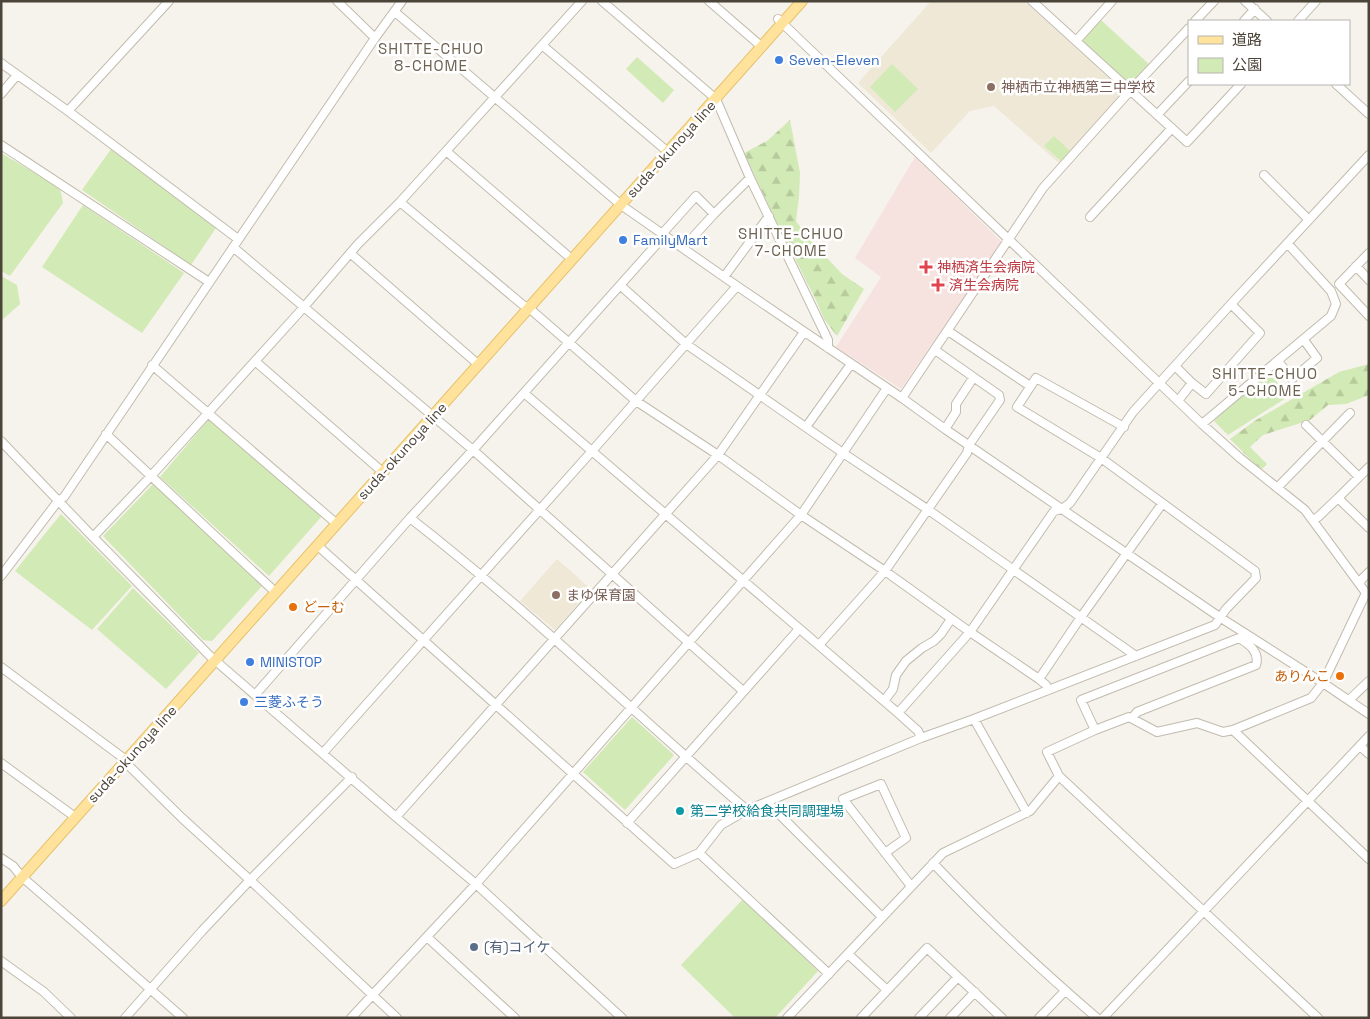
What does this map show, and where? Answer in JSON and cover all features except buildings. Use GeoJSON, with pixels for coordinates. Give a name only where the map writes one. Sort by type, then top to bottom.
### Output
{"type":"FeatureCollection","features":[{"type":"Feature","properties":{"kind":"main road","name":"suda-okunoya line"},"geometry":{"type":"LineString","coordinates":[[780,21],[793,1]]}},
{"type":"Feature","properties":{"kind":"main road","name":"suda-okunoya line"},"geometry":{"type":"LineString","coordinates":[[1,891],[20,874],[124,760],[271,588],[335,522],[780,21],[802,1]]}},
{"type":"Feature","properties":{"kind":"main road","name":"suda-okunoya line"},"geometry":{"type":"LineString","coordinates":[[526,307],[567,256],[618,203]]}},
{"type":"Feature","properties":{"kind":"main road","name":"suda-okunoya line"},"geometry":{"type":"LineString","coordinates":[[212,658],[318,546],[378,468],[430,414]]}},
{"type":"Feature","properties":{"kind":"main road","name":"suda-okunoya line"},"geometry":{"type":"LineString","coordinates":[[1,901],[20,874],[71,814],[124,760]]}},
{"type":"Feature","properties":{"kind":"street"},"geometry":{"type":"LineString","coordinates":[[68,111],[169,1]]}},
{"type":"Feature","properties":{"kind":"street"},"geometry":{"type":"LineString","coordinates":[[337,1],[375,38]]}},
{"type":"Feature","properties":{"kind":"street"},"geometry":{"type":"LineString","coordinates":[[2,572],[58,501],[64,497],[152,365],[402,1]]}},
{"type":"Feature","properties":{"kind":"street"},"geometry":{"type":"LineString","coordinates":[[93,537],[209,413],[350,253],[400,202],[582,1]]}},
{"type":"Feature","properties":{"kind":"street"},"geometry":{"type":"LineString","coordinates":[[602,1],[713,97],[828,340],[828,348]]}},
{"type":"Feature","properties":{"kind":"street"},"geometry":{"type":"LineString","coordinates":[[710,1],[759,45]]}},
{"type":"Feature","properties":{"kind":"street"},"geometry":{"type":"LineString","coordinates":[[1032,1],[1187,142],[1240,85]]}},
{"type":"Feature","properties":{"kind":"street"},"geometry":{"type":"LineString","coordinates":[[1076,41],[1112,1]]}},
{"type":"Feature","properties":{"kind":"street"},"geometry":{"type":"LineString","coordinates":[[1196,20],[1214,1]]}},
{"type":"Feature","properties":{"kind":"street"},"geometry":{"type":"LineString","coordinates":[[1245,1],[1266,20]]}},
{"type":"Feature","properties":{"kind":"street"},"geometry":{"type":"LineString","coordinates":[[1299,20],[1316,1]]}},
{"type":"Feature","properties":{"kind":"street"},"geometry":{"type":"LineString","coordinates":[[1245,20],[1255,9]]}},
{"type":"Feature","properties":{"kind":"street"},"geometry":{"type":"LineString","coordinates":[[395,12],[618,203],[1220,618],[1369,714]]}},
{"type":"Feature","properties":{"kind":"street"},"geometry":{"type":"LineString","coordinates":[[780,21],[1202,424],[1240,458],[1305,510],[1367,595],[1323,683],[1311,698],[1233,730],[1223,732],[1197,723],[1157,732],[1129,717],[1046,752],[1059,776],[1318,1018]]}},
{"type":"Feature","properties":{"kind":"street"},"geometry":{"type":"LineString","coordinates":[[902,398],[1043,188],[1130,90],[1188,29]]}},
{"type":"Feature","properties":{"kind":"street"},"geometry":{"type":"LineString","coordinates":[[542,45],[665,150]]}},
{"type":"Feature","properties":{"kind":"street"},"geometry":{"type":"LineString","coordinates":[[1,63],[68,111],[238,240]]}},
{"type":"Feature","properties":{"kind":"street"},"geometry":{"type":"LineString","coordinates":[[1,94],[17,75]]}},
{"type":"Feature","properties":{"kind":"street"},"geometry":{"type":"LineString","coordinates":[[1158,115],[1188,82]]}},
{"type":"Feature","properties":{"kind":"street"},"geometry":{"type":"LineString","coordinates":[[1337,85],[1369,114]]}},
{"type":"Feature","properties":{"kind":"street"},"geometry":{"type":"LineString","coordinates":[[1090,217],[1172,128]]}},
{"type":"Feature","properties":{"kind":"street"},"geometry":{"type":"LineString","coordinates":[[1,144],[209,282]]}},
{"type":"Feature","properties":{"kind":"street"},"geometry":{"type":"LineString","coordinates":[[446,151],[567,256]]}},
{"type":"Feature","properties":{"kind":"street"},"geometry":{"type":"LineString","coordinates":[[898,713],[970,632],[1054,511],[1062,509],[1070,503],[1133,412],[1309,220],[1368,160]]}},
{"type":"Feature","properties":{"kind":"street"},"geometry":{"type":"LineString","coordinates":[[1264,175],[1309,220]]}},
{"type":"Feature","properties":{"kind":"street"},"geometry":{"type":"LineString","coordinates":[[683,248],[750,178]]}},
{"type":"Feature","properties":{"kind":"street"},"geometry":{"type":"LineString","coordinates":[[255,695],[410,518],[621,286],[696,196],[714,214]]}},
{"type":"Feature","properties":{"kind":"street"},"geometry":{"type":"LineString","coordinates":[[400,202],[636,401],[718,455],[801,515],[885,571],[1039,679],[1046,685],[1048,690]]}},
{"type":"Feature","properties":{"kind":"street"},"geometry":{"type":"LineString","coordinates":[[724,277],[769,216]]}},
{"type":"Feature","properties":{"kind":"street"},"geometry":{"type":"LineString","coordinates":[[1202,424],[1331,316],[1336,304],[1331,291],[1288,244]]}},
{"type":"Feature","properties":{"kind":"street"},"geometry":{"type":"LineString","coordinates":[[233,248],[473,450],[743,691]]}},
{"type":"Feature","properties":{"kind":"street"},"geometry":{"type":"LineString","coordinates":[[350,253],[476,363]]}},
{"type":"Feature","properties":{"kind":"street"},"geometry":{"type":"LineString","coordinates":[[1369,253],[1340,284],[1369,316]]}},
{"type":"Feature","properties":{"kind":"street"},"geometry":{"type":"LineString","coordinates":[[1356,266],[1369,280]]}},
{"type":"Feature","properties":{"kind":"street"},"geometry":{"type":"LineString","coordinates":[[621,286],[686,344],[843,453],[928,509],[1136,656]]}},
{"type":"Feature","properties":{"kind":"street"},"geometry":{"type":"LineString","coordinates":[[323,753],[737,286]]}},
{"type":"Feature","properties":{"kind":"street"},"geometry":{"type":"LineString","coordinates":[[1175,366],[1206,394],[1260,333],[1231,304]]}},
{"type":"Feature","properties":{"kind":"street"},"geometry":{"type":"LineString","coordinates":[[948,331],[1030,386]]}},
{"type":"Feature","properties":{"kind":"street"},"geometry":{"type":"LineString","coordinates":[[396,817],[718,455],[804,332]]}},
{"type":"Feature","properties":{"kind":"street"},"geometry":{"type":"LineString","coordinates":[[1278,361],[1292,379],[1317,358],[1304,340]]}},
{"type":"Feature","properties":{"kind":"street"},"geometry":{"type":"LineString","coordinates":[[819,645],[885,571],[968,454],[969,445],[1000,400],[999,395],[934,350]]}},
{"type":"Feature","properties":{"kind":"street"},"geometry":{"type":"LineString","coordinates":[[255,361],[378,468]]}},
{"type":"Feature","properties":{"kind":"street"},"geometry":{"type":"LineString","coordinates":[[806,427],[851,364]]}},
{"type":"Feature","properties":{"kind":"street"},"geometry":{"type":"LineString","coordinates":[[152,365],[335,522]]}},
{"type":"Feature","properties":{"kind":"street"},"geometry":{"type":"LineString","coordinates":[[945,429],[956,412],[956,404],[973,378]]}},
{"type":"Feature","properties":{"kind":"street"},"geometry":{"type":"LineString","coordinates":[[318,546],[674,864],[698,853],[721,825],[747,810],[921,738],[1215,626],[1226,609],[1256,578],[1256,571],[1101,458],[1017,407],[1036,378],[1124,426]]}},
{"type":"Feature","properties":{"kind":"street"},"geometry":{"type":"LineString","coordinates":[[1178,401],[1192,383]]}},
{"type":"Feature","properties":{"kind":"street"},"geometry":{"type":"LineString","coordinates":[[351,1018],[476,884],[801,515],[887,388]]}},
{"type":"Feature","properties":{"kind":"street"},"geometry":{"type":"LineString","coordinates":[[524,393],[918,730],[921,738]]}},
{"type":"Feature","properties":{"kind":"street"},"geometry":{"type":"LineString","coordinates":[[1277,488],[1350,412]]}},
{"type":"Feature","properties":{"kind":"street"},"geometry":{"type":"LineString","coordinates":[[1306,425],[1359,477]]}},
{"type":"Feature","properties":{"kind":"street"},"geometry":{"type":"LineString","coordinates":[[106,434],[271,588]]}},
{"type":"Feature","properties":{"kind":"street"},"geometry":{"type":"LineString","coordinates":[[1,441],[212,658],[476,884],[622,1018]]}},
{"type":"Feature","properties":{"kind":"street"},"geometry":{"type":"LineString","coordinates":[[1313,520],[1369,467]]}},
{"type":"Feature","properties":{"kind":"street"},"geometry":{"type":"LineString","coordinates":[[1338,498],[1369,528]]}},
{"type":"Feature","properties":{"kind":"street"},"geometry":{"type":"LineString","coordinates":[[1039,679],[1162,504]]}},
{"type":"Feature","properties":{"kind":"street"},"geometry":{"type":"LineString","coordinates":[[410,518],[481,575],[747,810]]}},
{"type":"Feature","properties":{"kind":"street"},"geometry":{"type":"LineString","coordinates":[[1360,584],[1361,580],[1369,572]]}},
{"type":"Feature","properties":{"kind":"street"},"geometry":{"type":"LineString","coordinates":[[884,701],[893,690],[896,675],[906,662],[922,648],[934,641],[951,619]]}},
{"type":"Feature","properties":{"kind":"street"},"geometry":{"type":"LineString","coordinates":[[627,822],[799,629]]}},
{"type":"Feature","properties":{"kind":"street"},"geometry":{"type":"LineString","coordinates":[[1095,730],[1081,700],[1239,638],[1252,646],[1257,660],[1256,665],[1137,712],[1132,718]]}},
{"type":"Feature","properties":{"kind":"street"},"geometry":{"type":"LineString","coordinates":[[1,667],[124,760],[182,818],[398,1018]]}},
{"type":"Feature","properties":{"kind":"street"},"geometry":{"type":"LineString","coordinates":[[1349,700],[1369,681]]}},
{"type":"Feature","properties":{"kind":"street"},"geometry":{"type":"LineString","coordinates":[[974,719],[1027,813]]}},
{"type":"Feature","properties":{"kind":"street"},"geometry":{"type":"LineString","coordinates":[[1233,730],[1369,859]]}},
{"type":"Feature","properties":{"kind":"street"},"geometry":{"type":"LineString","coordinates":[[1104,1018],[1369,736]]}},
{"type":"Feature","properties":{"kind":"street"},"geometry":{"type":"LineString","coordinates":[[1360,746],[1369,754]]}},
{"type":"Feature","properties":{"kind":"street"},"geometry":{"type":"LineString","coordinates":[[1,763],[71,814]]}},
{"type":"Feature","properties":{"kind":"street"},"geometry":{"type":"LineString","coordinates":[[787,1018],[943,853],[1027,813],[1059,776]]}},
{"type":"Feature","properties":{"kind":"street"},"geometry":{"type":"LineString","coordinates":[[125,1018],[250,880],[352,777]]}},
{"type":"Feature","properties":{"kind":"street"},"geometry":{"type":"LineString","coordinates":[[884,853],[906,838],[881,784],[843,799],[884,853],[911,886]]}},
{"type":"Feature","properties":{"kind":"street"},"geometry":{"type":"LineString","coordinates":[[767,802],[882,917]]}},
{"type":"Feature","properties":{"kind":"street"},"geometry":{"type":"LineString","coordinates":[[698,853],[829,974]]}},
{"type":"Feature","properties":{"kind":"street"},"geometry":{"type":"LineString","coordinates":[[1,858],[183,1018]]}},
{"type":"Feature","properties":{"kind":"street"},"geometry":{"type":"LineString","coordinates":[[933,863],[971,903],[1097,1018]]}},
{"type":"Feature","properties":{"kind":"street"},"geometry":{"type":"LineString","coordinates":[[427,937],[515,1018]]}},
{"type":"Feature","properties":{"kind":"street"},"geometry":{"type":"LineString","coordinates":[[861,1018],[927,948],[1002,1018]]}},
{"type":"Feature","properties":{"kind":"street"},"geometry":{"type":"LineString","coordinates":[[848,954],[887,990]]}},
{"type":"Feature","properties":{"kind":"street"},"geometry":{"type":"LineString","coordinates":[[1,961],[44,992],[72,1018]]}},
{"type":"Feature","properties":{"kind":"street"},"geometry":{"type":"LineString","coordinates":[[920,1018],[958,977]]}},
{"type":"Feature","properties":{"kind":"street"},"geometry":{"type":"LineString","coordinates":[[1039,1018],[1065,990]]}},
{"type":"Feature","properties":{"kind":"street"},"geometry":{"type":"LineString","coordinates":[[950,1018],[974,992]]}},
{"type":"Feature","properties":{"kind":"shaded area","name":"神栖市立神栖第三中学校"},"geometry":{"type":"Polygon","coordinates":[[[931,1],[1024,1],[1124,92],[1061,165],[994,106],[970,111],[931,153],[858,83],[931,1]]]}},
{"type":"Feature","properties":{"kind":"shaded area","name":"神栖済生会病院"},"geometry":{"type":"Polygon","coordinates":[[[915,157],[1002,242],[901,389],[836,347],[881,277],[855,258],[915,157]]]}},
{"type":"Feature","properties":{"kind":"shaded area","name":"まゆ保育園"},"geometry":{"type":"Polygon","coordinates":[[[557,559],[591,589],[555,630],[520,601],[557,559]]]}},
{"type":"Feature","properties":{"kind":"green space"},"geometry":{"type":"Polygon","coordinates":[[[1101,20],[1151,66],[1132,86],[1082,40],[1101,20]]]}},
{"type":"Feature","properties":{"kind":"green space"},"geometry":{"type":"Polygon","coordinates":[[[637,57],[674,90],[663,103],[626,69],[637,57]]]}},
{"type":"Feature","properties":{"kind":"green space"},"geometry":{"type":"Polygon","coordinates":[[[892,64],[918,89],[895,112],[870,87],[892,64]]]}},
{"type":"Feature","properties":{"kind":"green space"},"geometry":{"type":"Polygon","coordinates":[[[790,120],[800,173],[796,221],[809,239],[842,274],[864,289],[837,336],[824,319],[744,153],[767,141],[790,120]]]}},
{"type":"Feature","properties":{"kind":"green space"},"geometry":{"type":"Polygon","coordinates":[[[1054,136],[1070,151],[1061,161],[1044,146],[1054,136]]]}},
{"type":"Feature","properties":{"kind":"green space"},"geometry":{"type":"Polygon","coordinates":[[[111,149],[216,228],[191,265],[82,190],[111,149]]]}},
{"type":"Feature","properties":{"kind":"green space"},"geometry":{"type":"Polygon","coordinates":[[[1,153],[60,188],[63,203],[10,276],[1,271],[1,153]]]}},
{"type":"Feature","properties":{"kind":"green space"},"geometry":{"type":"Polygon","coordinates":[[[83,205],[184,273],[142,333],[42,267],[83,205]]]}},
{"type":"Feature","properties":{"kind":"green space"},"geometry":{"type":"Polygon","coordinates":[[[1,276],[17,285],[20,304],[1,321],[1,276]]]}},
{"type":"Feature","properties":{"kind":"green space"},"geometry":{"type":"Polygon","coordinates":[[[1369,364],[1369,395],[1346,404],[1328,405],[1310,420],[1263,435],[1250,447],[1267,464],[1262,469],[1230,439],[1256,420],[1339,372],[1369,364]]]}},
{"type":"Feature","properties":{"kind":"green space"},"geometry":{"type":"Polygon","coordinates":[[[1269,373],[1289,396],[1228,435],[1214,421],[1269,373]]]}},
{"type":"Feature","properties":{"kind":"green space"},"geometry":{"type":"Polygon","coordinates":[[[209,419],[322,516],[269,576],[160,477],[209,419]]]}},
{"type":"Feature","properties":{"kind":"green space"},"geometry":{"type":"Polygon","coordinates":[[[154,483],[262,586],[212,641],[203,640],[103,536],[154,483]]]}},
{"type":"Feature","properties":{"kind":"green space"},"geometry":{"type":"Polygon","coordinates":[[[61,514],[132,586],[92,630],[15,571],[61,514]]]}},
{"type":"Feature","properties":{"kind":"green space"},"geometry":{"type":"Polygon","coordinates":[[[133,588],[199,653],[166,689],[97,629],[133,588]]]}},
{"type":"Feature","properties":{"kind":"green space"},"geometry":{"type":"Polygon","coordinates":[[[632,717],[674,755],[625,810],[583,772],[632,717]]]}},
{"type":"Feature","properties":{"kind":"green space"},"geometry":{"type":"Polygon","coordinates":[[[743,899],[818,971],[775,1018],[735,1018],[681,965],[743,899]]]}},
{"type":"Feature","properties":{"kind":"place","name":"Seven-Eleven"},"geometry":{"type":"Point","coordinates":[779,60]}},
{"type":"Feature","properties":{"kind":"place","name":"神栖市立神栖第三中学校"},"geometry":{"type":"Point","coordinates":[991,87]}},
{"type":"Feature","properties":{"kind":"place","name":"FamilyMart"},"geometry":{"type":"Point","coordinates":[623,240]}},
{"type":"Feature","properties":{"kind":"place","name":"神栖済生会病院"},"geometry":{"type":"Point","coordinates":[926,267]}},
{"type":"Feature","properties":{"kind":"place","name":"済生会病院"},"geometry":{"type":"Point","coordinates":[938,285]}},
{"type":"Feature","properties":{"kind":"place","name":"まゆ保育園"},"geometry":{"type":"Point","coordinates":[556,595]}},
{"type":"Feature","properties":{"kind":"place","name":"どーむ"},"geometry":{"type":"Point","coordinates":[293,607]}},
{"type":"Feature","properties":{"kind":"place","name":"MINISTOP"},"geometry":{"type":"Point","coordinates":[250,662]}},
{"type":"Feature","properties":{"kind":"place","name":"ありんこ"},"geometry":{"type":"Point","coordinates":[1340,676]}},
{"type":"Feature","properties":{"kind":"place","name":"三菱ふそう"},"geometry":{"type":"Point","coordinates":[244,702]}},
{"type":"Feature","properties":{"kind":"place","name":"第二学校給食共同調理場"},"geometry":{"type":"Point","coordinates":[680,811]}},
{"type":"Feature","properties":{"kind":"place","name":"(有)コイケ"},"geometry":{"type":"Point","coordinates":[474,947]}},
{"type":"Feature","properties":{"kind":"district","name":"SHITTE-CHUO 8-CHOME"},"geometry":{"type":"Point","coordinates":[431,58]}},
{"type":"Feature","properties":{"kind":"district","name":"SHITTE-CHUO 7-CHOME"},"geometry":{"type":"Point","coordinates":[791,242]}},
{"type":"Feature","properties":{"kind":"district","name":"SHITTE-CHUO 5-CHOME"},"geometry":{"type":"Point","coordinates":[1265,382]}}]}
